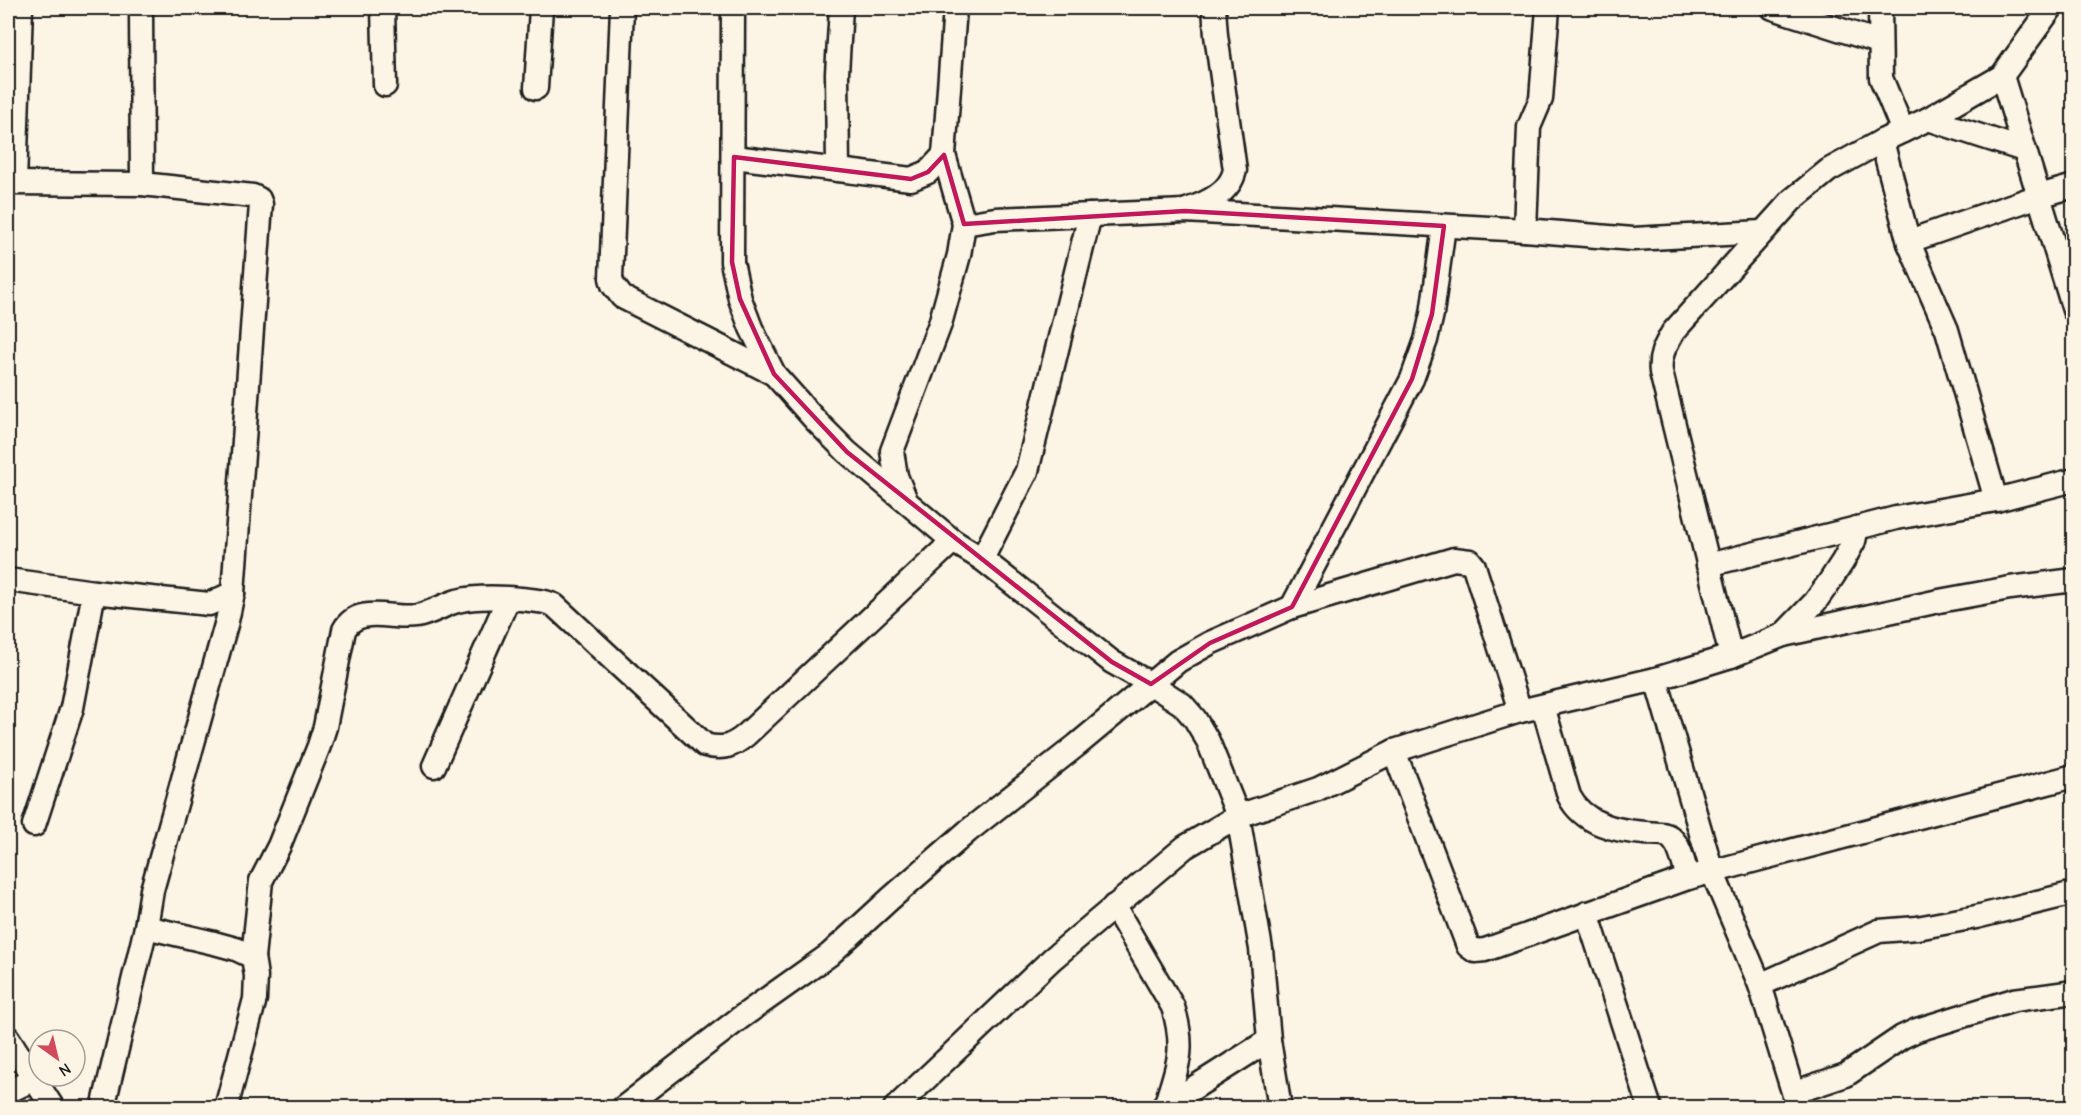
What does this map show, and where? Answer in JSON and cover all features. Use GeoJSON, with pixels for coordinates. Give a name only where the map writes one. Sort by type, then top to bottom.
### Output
{"type":"FeatureCollection","features":[{"type":"Feature","properties":{"kind":"street"},"geometry":{"type":"LineString","coordinates":[[21,8],[11,183],[142,184],[253,196],[259,199],[261,204],[233,593],[163,846],[103,1107]]}},
{"type":"Feature","properties":{"kind":"street"},"geometry":{"type":"LineString","coordinates":[[141,8],[142,184]]}},
{"type":"Feature","properties":{"kind":"street"},"geometry":{"type":"LineString","coordinates":[[383,8],[385,85]]}},
{"type":"Feature","properties":{"kind":"street"},"geometry":{"type":"LineString","coordinates":[[536,88],[541,8]]}},
{"type":"Feature","properties":{"kind":"street"},"geometry":{"type":"LineString","coordinates":[[622,8],[610,278],[622,297],[774,374]]}},
{"type":"Feature","properties":{"kind":"street"},"geometry":{"type":"LineString","coordinates":[[733,8],[732,262],[740,298],[751,328],[774,374],[847,452],[953,541],[982,559],[1112,662],[1182,705],[1195,719],[1209,741],[1238,816],[1261,949],[1269,1040],[1280,1107]]}},
{"type":"Feature","properties":{"kind":"street"},"geometry":{"type":"LineString","coordinates":[[838,170],[837,73],[841,8]]}},
{"type":"Feature","properties":{"kind":"street"},"geometry":{"type":"LineString","coordinates":[[904,498],[896,476],[892,452],[940,324],[959,255],[964,224],[944,155],[955,8]]}},
{"type":"Feature","properties":{"kind":"street"},"geometry":{"type":"LineString","coordinates":[[1185,211],[1218,196],[1234,177],[1235,170],[1214,8]]}},
{"type":"Feature","properties":{"kind":"street"},"geometry":{"type":"LineString","coordinates":[[1216,35],[1230,8]]}},
{"type":"Feature","properties":{"kind":"street"},"geometry":{"type":"LineString","coordinates":[[1525,230],[1529,127],[1541,99],[1548,8]]}},
{"type":"Feature","properties":{"kind":"street"},"geometry":{"type":"LineString","coordinates":[[1773,8],[1879,42]]}},
{"type":"Feature","properties":{"kind":"street"},"geometry":{"type":"LineString","coordinates":[[1880,8],[1881,78],[1903,131]]}},
{"type":"Feature","properties":{"kind":"street"},"geometry":{"type":"LineString","coordinates":[[1731,656],[1661,372],[1661,355],[1672,332],[1792,200],[1829,170],[1928,119],[2002,76],[2051,8]]}},
{"type":"Feature","properties":{"kind":"street"},"geometry":{"type":"LineString","coordinates":[[2002,76],[2072,303]]}},
{"type":"Feature","properties":{"kind":"street"},"geometry":{"type":"LineString","coordinates":[[1928,119],[2024,150]]}},
{"type":"Feature","properties":{"kind":"street"},"geometry":{"type":"LineString","coordinates":[[1882,141],[1909,243],[1947,330],[1996,500]]}},
{"type":"Feature","properties":{"kind":"street"},"geometry":{"type":"LineString","coordinates":[[734,157],[911,179],[928,172],[944,155]]}},
{"type":"Feature","properties":{"kind":"street"},"geometry":{"type":"LineString","coordinates":[[1909,243],[2073,186]]}},
{"type":"Feature","properties":{"kind":"street"},"geometry":{"type":"LineString","coordinates":[[964,224],[995,219],[1185,211],[1525,230],[1633,239],[1762,232]]}},
{"type":"Feature","properties":{"kind":"street"},"geometry":{"type":"LineString","coordinates":[[982,559],[1027,471],[1090,215]]}},
{"type":"Feature","properties":{"kind":"street"},"geometry":{"type":"LineString","coordinates":[[1292,607],[1412,379],[1426,340],[1432,314],[1444,226]]}},
{"type":"Feature","properties":{"kind":"street"},"geometry":{"type":"LineString","coordinates":[[847,452],[892,452]]}},
{"type":"Feature","properties":{"kind":"street"},"geometry":{"type":"LineString","coordinates":[[1708,565],[1896,518],[1996,500],[2073,480]]}},
{"type":"Feature","properties":{"kind":"street"},"geometry":{"type":"LineString","coordinates":[[1783,636],[1815,602],[1830,581],[1854,541],[1857,528]]}},
{"type":"Feature","properties":{"kind":"street"},"geometry":{"type":"LineString","coordinates":[[226,1107],[255,999],[256,976],[253,957],[261,881],[279,846],[319,746],[325,727],[344,630],[348,623],[363,615],[415,616],[433,612],[456,602],[481,598],[534,600],[554,605],[705,745],[724,748],[735,745],[953,541]]}},
{"type":"Feature","properties":{"kind":"street"},"geometry":{"type":"LineString","coordinates":[[623,1107],[740,1018],[829,955],[968,831],[1178,661],[1210,643],[1292,607],[1454,559],[1470,561],[1474,566],[1520,711]]}},
{"type":"Feature","properties":{"kind":"street"},"geometry":{"type":"LineString","coordinates":[[8,580],[209,604],[233,593]]}},
{"type":"Feature","properties":{"kind":"street"},"geometry":{"type":"LineString","coordinates":[[895,1107],[1052,959],[1114,906],[1185,847],[1238,816],[1318,789],[1394,751],[1520,711],[1656,679],[1731,656],[1783,636],[1939,601],[2010,588],[2073,582]]}},
{"type":"Feature","properties":{"kind":"street"},"geometry":{"type":"LineString","coordinates":[[34,825],[72,708],[94,592]]}},
{"type":"Feature","properties":{"kind":"street"},"geometry":{"type":"LineString","coordinates":[[434,766],[508,599]]}},
{"type":"Feature","properties":{"kind":"street"},"geometry":{"type":"LineString","coordinates":[[209,604],[227,621]]}},
{"type":"Feature","properties":{"kind":"street"},"geometry":{"type":"LineString","coordinates":[[1656,679],[1712,871],[1760,985],[1796,1100],[1846,1075],[1917,1029],[2014,1000],[2073,992]]}},
{"type":"Feature","properties":{"kind":"street"},"geometry":{"type":"LineString","coordinates":[[1543,706],[1569,796],[1580,813],[1619,830],[1671,837],[1676,843],[1688,878]]}},
{"type":"Feature","properties":{"kind":"street"},"geometry":{"type":"LineString","coordinates":[[1394,751],[1468,946],[1475,951],[1485,950],[1688,878],[2073,776]]}},
{"type":"Feature","properties":{"kind":"street"},"geometry":{"type":"LineString","coordinates":[[1760,985],[1879,931],[1917,928],[1976,917],[2073,893]]}},
{"type":"Feature","properties":{"kind":"street"},"geometry":{"type":"LineString","coordinates":[[1114,906],[1173,1007],[1179,1025],[1180,1062],[1163,1106]]}},
{"type":"Feature","properties":{"kind":"street"},"geometry":{"type":"LineString","coordinates":[[1587,913],[1650,1107]]}},
{"type":"Feature","properties":{"kind":"street"},"geometry":{"type":"LineString","coordinates":[[146,927],[236,949],[253,957]]}},
{"type":"Feature","properties":{"kind":"street"},"geometry":{"type":"LineString","coordinates":[[8,1038],[27,1068]]}},
{"type":"Feature","properties":{"kind":"street"},"geometry":{"type":"LineString","coordinates":[[1163,1106],[1269,1040]]}},
{"type":"Feature","properties":{"kind":"street"},"geometry":{"type":"LineString","coordinates":[[8,1092],[27,1082]]}},
{"type":"Feature","properties":{"kind":"street"},"geometry":{"type":"LineString","coordinates":[[40,1088],[53,1107]]}},
{"type":"Feature","properties":{"kind":"highlighted area"},"geometry":{"type":"Polygon","coordinates":[[[944,155],[964,224],[1185,211],[1444,226],[1432,314],[1412,379],[1292,607],[1210,643],[1151,684],[1112,662],[847,452],[774,374],[740,299],[732,262],[734,157],[911,179],[928,172],[944,155]]]}}]}
